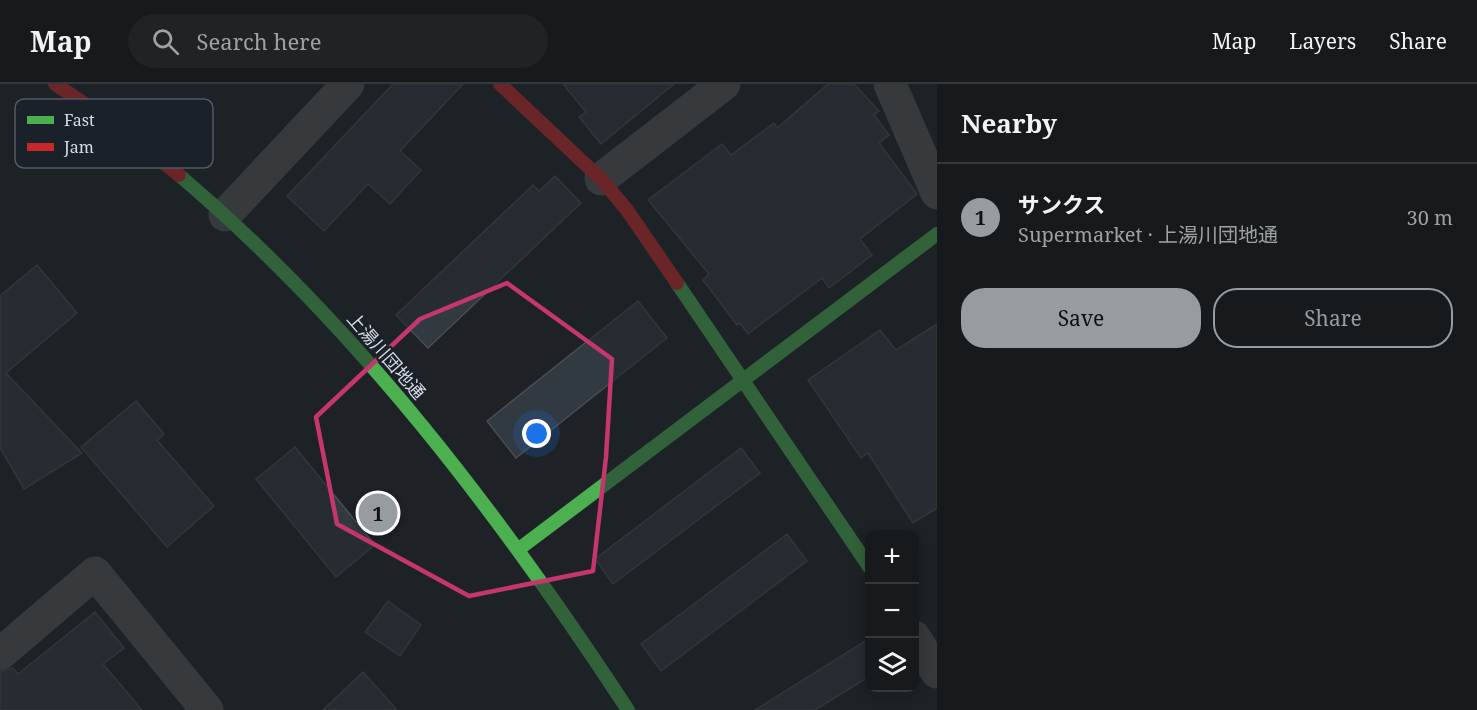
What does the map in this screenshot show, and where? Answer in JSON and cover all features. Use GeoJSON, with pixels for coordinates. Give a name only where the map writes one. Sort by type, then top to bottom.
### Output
{"type":"FeatureCollection","features":[{"type":"Feature","properties":{"kind":"street","name":"上湯川団地通"},"geometry":{"type":"LineString","coordinates":[[55,84],[76,99]]}},
{"type":"Feature","properties":{"kind":"street"},"geometry":{"type":"LineString","coordinates":[[225,215],[348,84]]}},
{"type":"Feature","properties":{"kind":"street"},"geometry":{"type":"LineString","coordinates":[[500,84],[601,179],[627,210],[865,561]]}},
{"type":"Feature","properties":{"kind":"street"},"geometry":{"type":"LineString","coordinates":[[601,179],[724,84]]}},
{"type":"Feature","properties":{"kind":"street"},"geometry":{"type":"LineString","coordinates":[[890,84],[937,193]]}},
{"type":"Feature","properties":{"kind":"street","name":"上湯川団地通"},"geometry":{"type":"LineString","coordinates":[[168,168],[225,215],[300,288],[394,390],[519,549],[628,710]]}},
{"type":"Feature","properties":{"kind":"street"},"geometry":{"type":"LineString","coordinates":[[519,549],[937,234]]}},
{"type":"Feature","properties":{"kind":"street"},"geometry":{"type":"LineString","coordinates":[[0,654],[95,573],[207,710]]}},
{"type":"Feature","properties":{"kind":"street"},"geometry":{"type":"LineString","coordinates":[[916,638],[937,672]]}},
{"type":"Feature","properties":{"kind":"highlighted area"},"geometry":{"type":"Polygon","coordinates":[[[507,283],[612,359],[606,457],[593,571],[469,596],[337,524],[316,417],[420,319],[507,283]]]}},
{"type":"Feature","properties":{"kind":"building"},"geometry":{"type":"Polygon","coordinates":[[[393,84],[463,84],[400,151],[421,170],[390,204],[368,184],[324,231],[287,196],[393,84]]]}},
{"type":"Feature","properties":{"kind":"building"},"geometry":{"type":"Polygon","coordinates":[[[563,84],[674,84],[601,144],[579,117],[586,112],[563,84]]]}},
{"type":"Feature","properties":{"kind":"building"},"geometry":{"type":"Polygon","coordinates":[[[828,84],[854,84],[879,111],[874,115],[889,135],[879,143],[917,194],[860,239],[872,255],[829,288],[822,278],[748,334],[740,323],[737,325],[703,280],[709,274],[648,200],[722,144],[731,155],[774,123],[777,128],[828,84]]]}},
{"type":"Feature","properties":{"kind":"building"},"geometry":{"type":"Polygon","coordinates":[[[555,176],[581,203],[428,348],[396,315],[533,185],[539,191],[555,176]]]}},
{"type":"Feature","properties":{"kind":"building"},"geometry":{"type":"Polygon","coordinates":[[[37,265],[77,313],[6,373],[82,453],[24,489],[0,448],[0,296],[37,265]]]}},
{"type":"Feature","properties":{"kind":"building"},"geometry":{"type":"Polygon","coordinates":[[[638,301],[667,338],[516,458],[487,421],[638,301]]]}},
{"type":"Feature","properties":{"kind":"building"},"geometry":{"type":"Polygon","coordinates":[[[937,324],[937,508],[913,523],[868,453],[861,458],[808,380],[880,330],[896,350],[937,324]]]}},
{"type":"Feature","properties":{"kind":"building"},"geometry":{"type":"Polygon","coordinates":[[[136,401],[164,434],[157,440],[214,506],[167,547],[81,447],[136,401]]]}},
{"type":"Feature","properties":{"kind":"building"},"geometry":{"type":"Polygon","coordinates":[[[295,447],[375,545],[336,577],[256,479],[295,447]]]}},
{"type":"Feature","properties":{"kind":"building"},"geometry":{"type":"Polygon","coordinates":[[[741,448],[760,473],[613,584],[595,559],[741,448]]]}},
{"type":"Feature","properties":{"kind":"building"},"geometry":{"type":"Polygon","coordinates":[[[787,534],[807,561],[661,671],[641,644],[787,534]]]}},
{"type":"Feature","properties":{"kind":"building"},"geometry":{"type":"Polygon","coordinates":[[[388,601],[421,625],[400,656],[365,632],[388,601]]]}},
{"type":"Feature","properties":{"kind":"building"},"geometry":{"type":"Polygon","coordinates":[[[95,612],[124,648],[103,664],[142,710],[0,710],[0,672],[13,668],[18,674],[95,612]]]}},
{"type":"Feature","properties":{"kind":"building"},"geometry":{"type":"Polygon","coordinates":[[[865,641],[865,679],[815,710],[755,710],[865,641]]]}},
{"type":"Feature","properties":{"kind":"building"},"geometry":{"type":"Polygon","coordinates":[[[363,672],[397,710],[323,710],[363,672]]]}},
{"type":"Feature","properties":{"kind":"traffic: fast"},"geometry":{"type":"LineString","coordinates":[[179,175],[307,295],[423,426],[529,566],[628,710]]}},
{"type":"Feature","properties":{"kind":"traffic: fast"},"geometry":{"type":"LineString","coordinates":[[519,549],[937,234]]}},
{"type":"Feature","properties":{"kind":"traffic: fast"},"geometry":{"type":"LineString","coordinates":[[677,283],[865,561]]}},
{"type":"Feature","properties":{"kind":"traffic: jam"},"geometry":{"type":"LineString","coordinates":[[55,84],[78,99]]}},
{"type":"Feature","properties":{"kind":"traffic: jam"},"geometry":{"type":"LineString","coordinates":[[500,84],[601,179],[627,210],[677,283]]}},
{"type":"Feature","properties":{"kind":"traffic: jam"},"geometry":{"type":"LineString","coordinates":[[170,168],[179,175]]}},
{"type":"Feature","properties":{"kind":"place","name":"サンクス"},"geometry":{"type":"Point","coordinates":[378,513]}}]}
